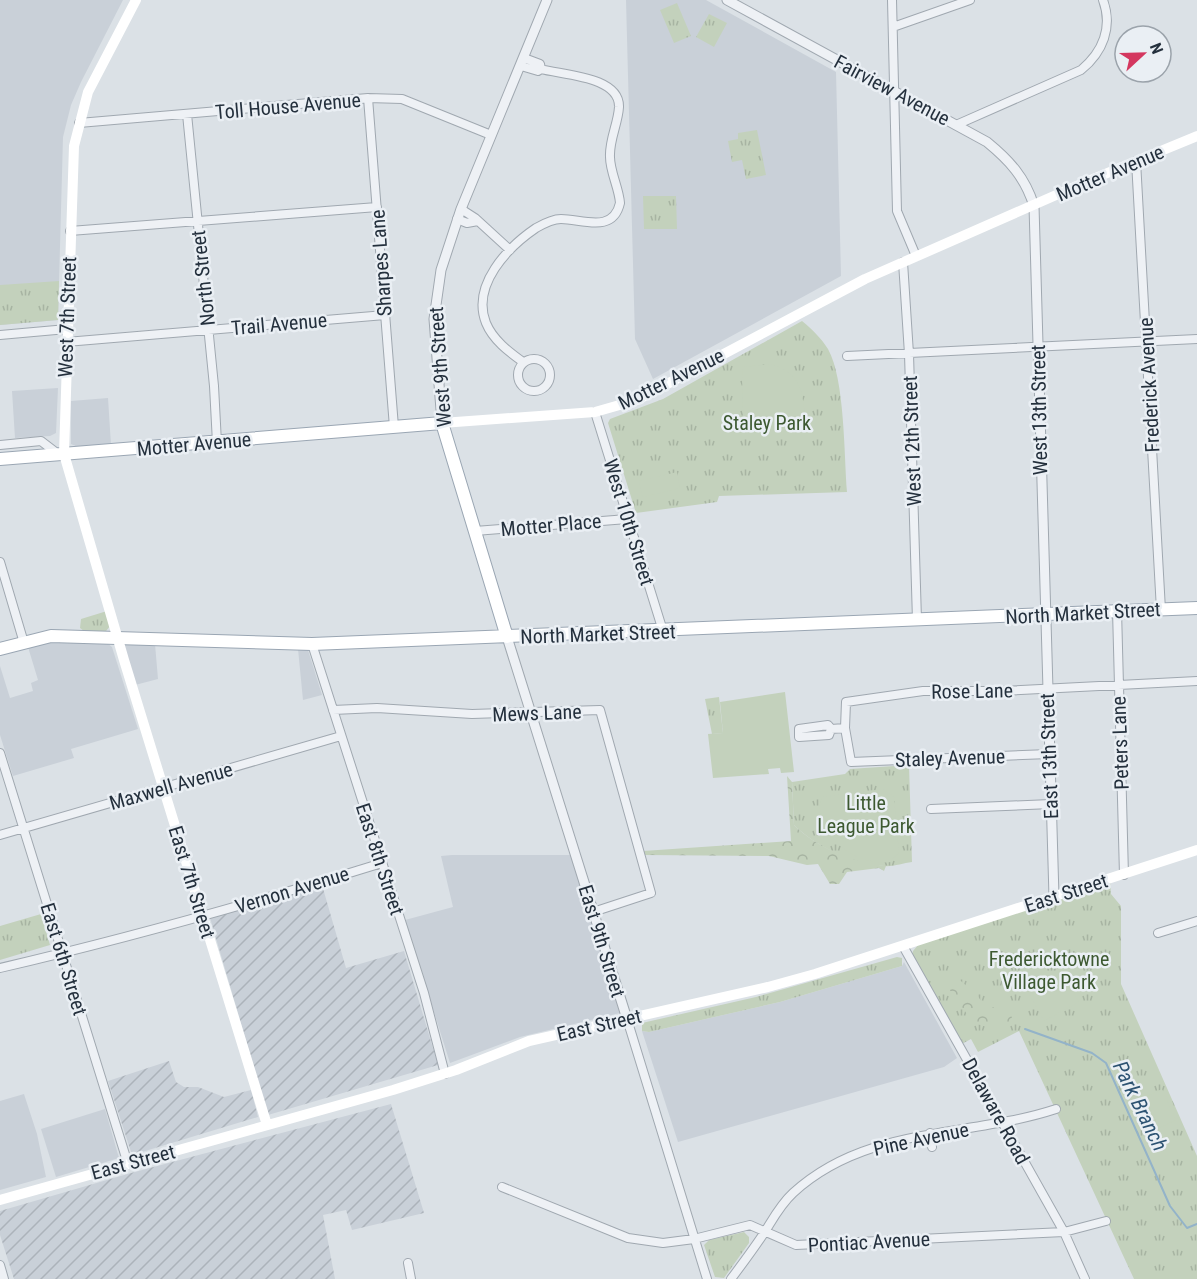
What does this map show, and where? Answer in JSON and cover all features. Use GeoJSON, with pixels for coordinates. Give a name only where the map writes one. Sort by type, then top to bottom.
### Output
{"type":"FeatureCollection","features":[{"type":"Feature","properties":{"kind":"main road","name":"West 7th Street"},"geometry":{"type":"LineString","coordinates":[[118,640],[61,454],[71,171],[79,123],[88,92],[136,0]]}},
{"type":"Feature","properties":{"kind":"main road","name":"Motter Avenue"},"geometry":{"type":"LineString","coordinates":[[0,459],[595,412],[637,400],[804,309],[916,256],[1197,136]]}},
{"type":"Feature","properties":{"kind":"main road","name":"West 9th Street"},"geometry":{"type":"LineString","coordinates":[[441,423],[507,637]]}},
{"type":"Feature","properties":{"kind":"main road","name":"North Market Street"},"geometry":{"type":"LineString","coordinates":[[0,649],[51,636],[88,636],[118,640],[312,644],[1197,608]]}},
{"type":"Feature","properties":{"kind":"main road","name":"East 7th Street"},"geometry":{"type":"LineString","coordinates":[[118,640],[267,1125]]}},
{"type":"Feature","properties":{"kind":"main road","name":"East Street"},"geometry":{"type":"LineString","coordinates":[[0,1200],[445,1074],[529,1041],[768,987],[903,946],[1197,850]]}},
{"type":"Feature","properties":{"kind":"street","name":"West 9th Street"},"geometry":{"type":"LineString","coordinates":[[441,423],[434,319],[435,293],[457,219],[547,0]]}},
{"type":"Feature","properties":{"kind":"street","name":"Fairview Avenue"},"geometry":{"type":"LineString","coordinates":[[727,0],[987,142],[1009,160],[1022,178],[1034,206]]}},
{"type":"Feature","properties":{"kind":"street"},"geometry":{"type":"LineString","coordinates":[[892,0],[897,211],[916,256]]}},
{"type":"Feature","properties":{"kind":"street"},"geometry":{"type":"LineString","coordinates":[[893,27],[970,0]]}},
{"type":"Feature","properties":{"kind":"street"},"geometry":{"type":"LineString","coordinates":[[956,124],[1081,70],[1099,50],[1107,27],[1108,14],[1103,0]]}},
{"type":"Feature","properties":{"kind":"street"},"geometry":{"type":"LineString","coordinates":[[523,62],[538,71],[541,69],[592,79],[607,85],[616,97],[619,107],[610,158],[620,203],[613,216],[598,223],[563,218],[538,227],[510,250],[489,278],[484,293],[484,315],[504,348],[524,362],[538,359],[547,364],[550,379],[544,388],[528,390],[520,383],[518,372],[524,362]]}},
{"type":"Feature","properties":{"kind":"street","name":"Toll House Avenue"},"geometry":{"type":"LineString","coordinates":[[79,123],[368,98],[402,99],[491,135]]}},
{"type":"Feature","properties":{"kind":"street","name":"Sharpes Lane"},"geometry":{"type":"LineString","coordinates":[[368,98],[394,427]]}},
{"type":"Feature","properties":{"kind":"street","name":"North Street"},"geometry":{"type":"LineString","coordinates":[[187,114],[217,442]]}},
{"type":"Feature","properties":{"kind":"street","name":"Frederick Avenue"},"geometry":{"type":"LineString","coordinates":[[1136,161],[1161,610]]}},
{"type":"Feature","properties":{"kind":"street","name":"West 13th Street"},"geometry":{"type":"LineString","coordinates":[[1034,206],[1045,615]]}},
{"type":"Feature","properties":{"kind":"street"},"geometry":{"type":"LineString","coordinates":[[70,231],[377,207]]}},
{"type":"Feature","properties":{"kind":"street"},"geometry":{"type":"LineString","coordinates":[[461,209],[510,250]]}},
{"type":"Feature","properties":{"kind":"street"},"geometry":{"type":"LineString","coordinates":[[457,219],[467,223],[478,221]]}},
{"type":"Feature","properties":{"kind":"street","name":"West 12th Street"},"geometry":{"type":"LineString","coordinates":[[903,262],[909,354],[917,620]]}},
{"type":"Feature","properties":{"kind":"street","name":"Trail Avenue"},"geometry":{"type":"LineString","coordinates":[[66,342],[385,315]]}},
{"type":"Feature","properties":{"kind":"street"},"geometry":{"type":"LineString","coordinates":[[0,335],[67,329]]}},
{"type":"Feature","properties":{"kind":"street"},"geometry":{"type":"LineString","coordinates":[[847,356],[1197,339]]}},
{"type":"Feature","properties":{"kind":"street","name":"West 10th Street"},"geometry":{"type":"LineString","coordinates":[[595,412],[663,631]]}},
{"type":"Feature","properties":{"kind":"street"},"geometry":{"type":"LineString","coordinates":[[0,445],[41,441],[61,454]]}},
{"type":"Feature","properties":{"kind":"street","name":"Motter Place"},"geometry":{"type":"LineString","coordinates":[[475,531],[627,519]]}},
{"type":"Feature","properties":{"kind":"street"},"geometry":{"type":"LineString","coordinates":[[0,562],[24,643]]}},
{"type":"Feature","properties":{"kind":"street","name":"Peters Lane"},"geometry":{"type":"LineString","coordinates":[[1117,610],[1124,875]]}},
{"type":"Feature","properties":{"kind":"street","name":"East 13th Street"},"geometry":{"type":"LineString","coordinates":[[1045,615],[1054,897]]}},
{"type":"Feature","properties":{"kind":"street","name":"East 9th Street"},"geometry":{"type":"LineString","coordinates":[[507,637],[707,1279]]}},
{"type":"Feature","properties":{"kind":"street","name":"East 8th Street"},"geometry":{"type":"LineString","coordinates":[[312,644],[424,993],[445,1074]]}},
{"type":"Feature","properties":{"kind":"street","name":"Rose Lane"},"geometry":{"type":"LineString","coordinates":[[845,728],[846,702],[923,691],[1047,689],[1197,681]]}},
{"type":"Feature","properties":{"kind":"street","name":"Mews Lane"},"geometry":{"type":"LineString","coordinates":[[333,710],[377,708],[472,714],[600,711],[651,893],[593,912]]}},
{"type":"Feature","properties":{"kind":"street"},"geometry":{"type":"LineString","coordinates":[[831,729],[845,728]]}},
{"type":"Feature","properties":{"kind":"street","name":"Staley Avenue"},"geometry":{"type":"LineString","coordinates":[[845,728],[851,762],[1049,754]]}},
{"type":"Feature","properties":{"kind":"street","name":"Maxwell Avenue"},"geometry":{"type":"LineString","coordinates":[[0,835],[341,736]]}},
{"type":"Feature","properties":{"kind":"street","name":"East 6th Street"},"geometry":{"type":"LineString","coordinates":[[0,753],[128,1164]]}},
{"type":"Feature","properties":{"kind":"street"},"geometry":{"type":"LineString","coordinates":[[931,809],[1052,804]]}},
{"type":"Feature","properties":{"kind":"street","name":"Vernon Avenue"},"geometry":{"type":"LineString","coordinates":[[0,968],[237,908],[382,862]]}},
{"type":"Feature","properties":{"kind":"street"},"geometry":{"type":"LineString","coordinates":[[1158,933],[1197,921]]}},
{"type":"Feature","properties":{"kind":"street","name":"Delaware Road"},"geometry":{"type":"LineString","coordinates":[[903,946],[1064,1232],[1085,1279]]}},
{"type":"Feature","properties":{"kind":"street","name":"Pine Avenue"},"geometry":{"type":"LineString","coordinates":[[731,1279],[783,1203],[794,1192],[820,1174],[853,1155],[884,1143],[930,1133],[1003,1123],[1056,1109]]}},
{"type":"Feature","properties":{"kind":"street"},"geometry":{"type":"LineString","coordinates":[[930,1133],[932,1148]]}},
{"type":"Feature","properties":{"kind":"street","name":"Pontiac Avenue"},"geometry":{"type":"LineString","coordinates":[[502,1187],[628,1238],[663,1242],[694,1239],[750,1225],[796,1245],[1064,1232],[1106,1221]]}},
{"type":"Feature","properties":{"kind":"street"},"geometry":{"type":"LineString","coordinates":[[408,1263],[411,1279]]}},
{"type":"Feature","properties":{"kind":"street"},"geometry":{"type":"LineString","coordinates":[[0,1265],[4,1279]]}},
{"type":"Feature","properties":{"kind":"shaded area"},"geometry":{"type":"Polygon","coordinates":[[[0,0],[123,0],[81,82],[71,105],[63,137],[58,320],[0,325],[0,0]]]}},
{"type":"Feature","properties":{"kind":"shaded area"},"geometry":{"type":"Polygon","coordinates":[[[626,0],[706,0],[836,72],[841,276],[653,379],[635,339],[626,0]]]}},
{"type":"Feature","properties":{"kind":"shaded area"},"geometry":{"type":"Polygon","coordinates":[[[58,388],[56,433],[50,436],[15,438],[12,391],[58,388]]]}},
{"type":"Feature","properties":{"kind":"shaded area"},"geometry":{"type":"Polygon","coordinates":[[[108,398],[111,445],[78,447],[71,444],[71,401],[108,398]]]}},
{"type":"Feature","properties":{"kind":"shaded area"},"geometry":{"type":"Polygon","coordinates":[[[47,642],[107,643],[112,647],[138,729],[71,749],[74,758],[13,776],[0,735],[0,666],[10,698],[33,691],[31,683],[38,680],[28,647],[47,642]]]}},
{"type":"Feature","properties":{"kind":"shaded area"},"geometry":{"type":"Polygon","coordinates":[[[127,642],[155,644],[158,679],[135,685],[122,646],[127,642]]]}},
{"type":"Feature","properties":{"kind":"shaded area"},"geometry":{"type":"Polygon","coordinates":[[[298,649],[308,650],[322,695],[303,700],[298,649]]]}},
{"type":"Feature","properties":{"kind":"shaded area"},"geometry":{"type":"Polygon","coordinates":[[[572,855],[620,1013],[520,1037],[450,1063],[405,920],[453,907],[441,856],[572,855]]]}},
{"type":"Feature","properties":{"kind":"shaded area"},"geometry":{"type":"Polygon","coordinates":[[[322,885],[346,968],[404,951],[438,1065],[268,1115],[210,918],[322,885]]]}},
{"type":"Feature","properties":{"kind":"shaded area"},"geometry":{"type":"Polygon","coordinates":[[[904,962],[957,1058],[944,1067],[678,1142],[642,1031],[649,1032],[780,1002],[902,966],[904,962]]]}},
{"type":"Feature","properties":{"kind":"shaded area"},"geometry":{"type":"Polygon","coordinates":[[[169,1061],[176,1082],[184,1087],[198,1087],[224,1097],[251,1090],[258,1117],[132,1155],[108,1081],[169,1061]]]}},
{"type":"Feature","properties":{"kind":"shaded area"},"geometry":{"type":"Polygon","coordinates":[[[24,1094],[37,1134],[46,1177],[0,1190],[0,1101],[24,1094]]]}},
{"type":"Feature","properties":{"kind":"shaded area"},"geometry":{"type":"Polygon","coordinates":[[[391,1104],[424,1213],[352,1230],[346,1210],[323,1215],[335,1279],[14,1279],[0,1235],[0,1211],[131,1173],[391,1104]]]}},
{"type":"Feature","properties":{"kind":"shaded area"},"geometry":{"type":"Polygon","coordinates":[[[105,1109],[119,1158],[56,1177],[41,1129],[105,1109]]]}},
{"type":"Feature","properties":{"kind":"green space"},"geometry":{"type":"Polygon","coordinates":[[[677,3],[691,36],[674,43],[660,10],[677,3]]]}},
{"type":"Feature","properties":{"kind":"green space"},"geometry":{"type":"Polygon","coordinates":[[[709,14],[727,23],[714,47],[696,37],[709,14]]]}},
{"type":"Feature","properties":{"kind":"green space"},"geometry":{"type":"Polygon","coordinates":[[[757,130],[766,175],[746,179],[742,160],[732,162],[728,141],[738,139],[738,133],[757,130]]]}},
{"type":"Feature","properties":{"kind":"green space"},"geometry":{"type":"Polygon","coordinates":[[[643,196],[676,196],[677,229],[644,229],[643,196]]]}},
{"type":"Feature","properties":{"kind":"green space"},"geometry":{"type":"Polygon","coordinates":[[[59,281],[58,320],[0,325],[0,285],[59,281]]]}},
{"type":"Feature","properties":{"kind":"green space","name":"Staley Park"},"geometry":{"type":"Polygon","coordinates":[[[802,321],[822,341],[834,362],[841,398],[847,492],[719,496],[717,502],[636,513],[608,423],[610,419],[663,399],[802,321]]]}},
{"type":"Feature","properties":{"kind":"green space"},"geometry":{"type":"Polygon","coordinates":[[[771,364],[782,368],[796,380],[802,394],[806,423],[743,429],[742,367],[771,364]]]}},
{"type":"Feature","properties":{"kind":"green space"},"geometry":{"type":"Polygon","coordinates":[[[677,472],[680,488],[643,497],[639,481],[677,472]]]}},
{"type":"Feature","properties":{"kind":"green space"},"geometry":{"type":"Polygon","coordinates":[[[107,611],[111,625],[106,631],[84,631],[80,628],[81,619],[107,611]]]}},
{"type":"Feature","properties":{"kind":"green space"},"geometry":{"type":"Polygon","coordinates":[[[785,692],[794,772],[781,773],[780,768],[768,769],[769,774],[713,778],[708,734],[723,733],[720,702],[785,692]]]}},
{"type":"Feature","properties":{"kind":"green space"},"geometry":{"type":"Polygon","coordinates":[[[719,697],[723,733],[712,734],[705,699],[719,697]]]}},
{"type":"Feature","properties":{"kind":"green space","name":"Little League Park"},"geometry":{"type":"Polygon","coordinates":[[[909,765],[912,862],[887,866],[860,862],[824,847],[794,825],[792,782],[845,774],[850,769],[909,765]]]}},
{"type":"Feature","properties":{"kind":"green space"},"geometry":{"type":"Polygon","coordinates":[[[787,776],[792,782],[794,825],[825,847],[849,858],[886,866],[884,871],[879,868],[847,872],[839,884],[830,884],[818,864],[807,865],[769,856],[645,855],[643,851],[791,841],[787,776]]]}},
{"type":"Feature","properties":{"kind":"green space"},"geometry":{"type":"Polygon","coordinates":[[[883,789],[894,797],[899,853],[892,859],[892,862],[866,860],[843,848],[827,829],[819,804],[823,797],[883,789]]]}},
{"type":"Feature","properties":{"kind":"green space","name":"Fredericktowne Village Park"},"geometry":{"type":"Polygon","coordinates":[[[1110,879],[1111,894],[1121,906],[1121,984],[1197,1156],[1197,1279],[1134,1279],[1019,1031],[978,1052],[971,1039],[958,1046],[911,961],[913,951],[918,945],[1110,879]]]}},
{"type":"Feature","properties":{"kind":"green space"},"geometry":{"type":"Polygon","coordinates":[[[41,914],[50,945],[0,960],[0,926],[41,914]]]}},
{"type":"Feature","properties":{"kind":"green space"},"geometry":{"type":"Polygon","coordinates":[[[897,957],[902,958],[902,966],[780,1002],[649,1032],[642,1031],[642,1023],[756,997],[897,957]]]}},
{"type":"Feature","properties":{"kind":"green space"},"geometry":{"type":"Polygon","coordinates":[[[1062,970],[1079,1002],[1044,1021],[1026,988],[1062,970]]]}},
{"type":"Feature","properties":{"kind":"green space"},"geometry":{"type":"Polygon","coordinates":[[[954,975],[977,995],[986,1008],[999,1007],[1011,1014],[1013,1023],[993,1029],[965,1020],[967,1014],[947,986],[946,980],[954,975]]]}},
{"type":"Feature","properties":{"kind":"green space"},"geometry":{"type":"Polygon","coordinates":[[[1162,1089],[1176,1120],[1159,1128],[1145,1097],[1162,1089]]]}},
{"type":"Feature","properties":{"kind":"green space"},"geometry":{"type":"Polygon","coordinates":[[[744,1232],[749,1237],[749,1243],[724,1278],[715,1277],[704,1245],[709,1240],[744,1232]]]}},
{"type":"Feature","properties":{"kind":"waterway","name":"Park Branch"},"geometry":{"type":"LineString","coordinates":[[1025,1029],[1092,1053],[1106,1063],[1170,1206],[1187,1228],[1197,1224]]}}]}
